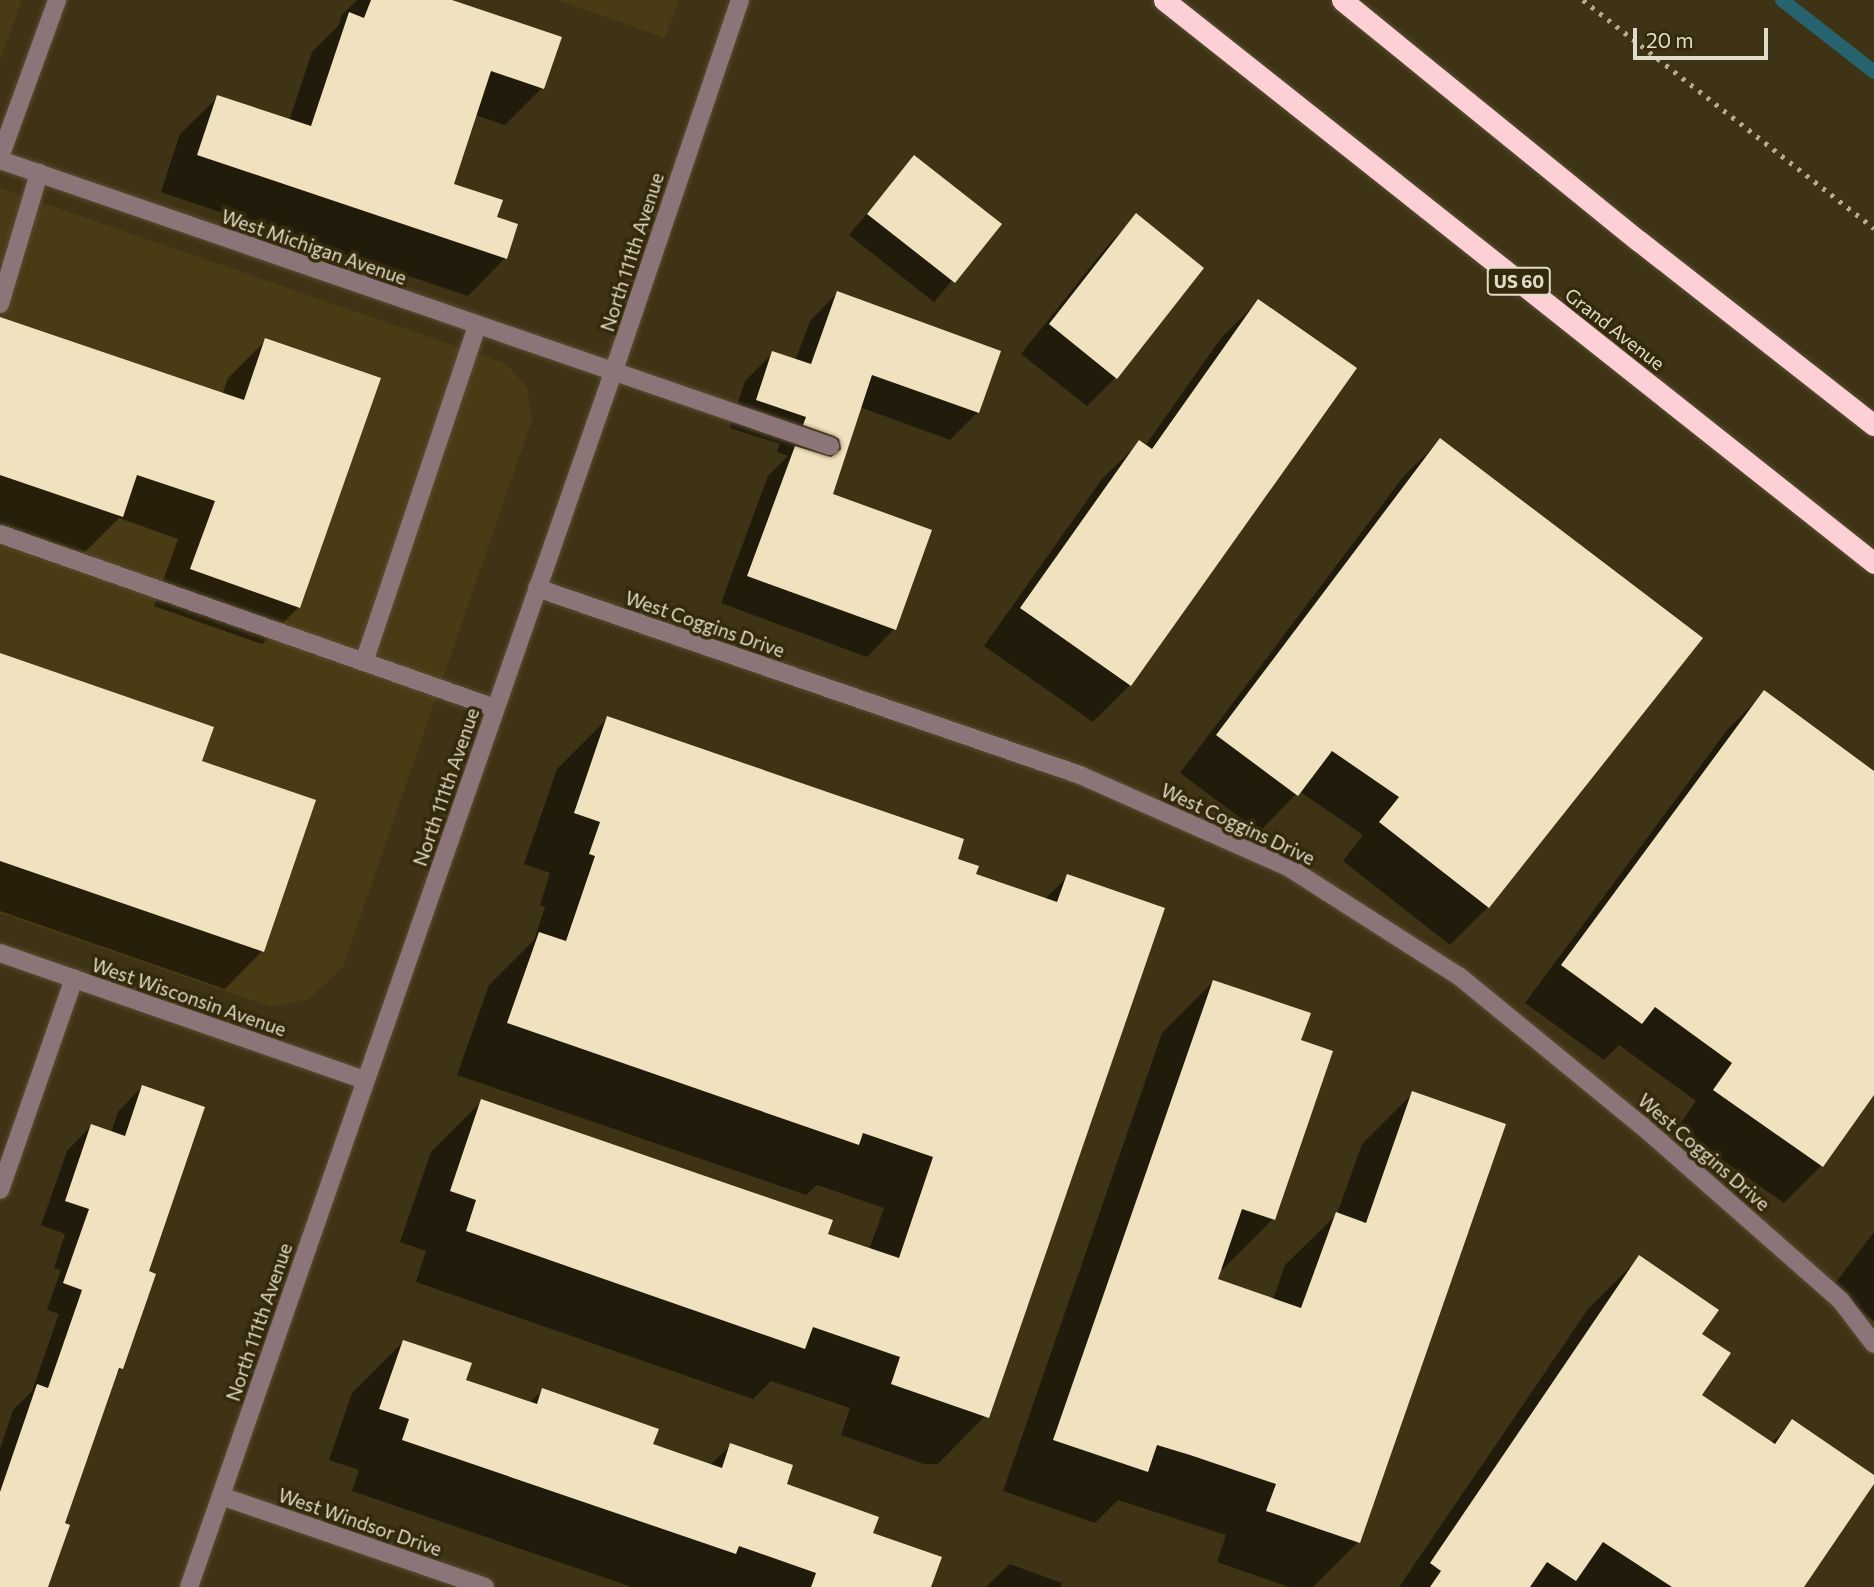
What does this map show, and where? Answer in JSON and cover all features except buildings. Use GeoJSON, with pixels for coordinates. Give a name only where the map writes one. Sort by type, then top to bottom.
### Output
{"type":"FeatureCollection","features":[{"type":"Feature","properties":{"kind":"highway","name":"Grand Avenue"},"geometry":{"type":"LineString","coordinates":[[1164,0],[1874,563]]}},
{"type":"Feature","properties":{"kind":"highway"},"geometry":{"type":"LineString","coordinates":[[1342,0],[1639,241],[1874,425]]}},
{"type":"Feature","properties":{"kind":"street"},"geometry":{"type":"LineString","coordinates":[[0,159],[57,0]]}},
{"type":"Feature","properties":{"kind":"street","name":"North 111th Avenue"},"geometry":{"type":"LineString","coordinates":[[189,1587],[613,373],[740,0]]}},
{"type":"Feature","properties":{"kind":"street","name":"West Michigan Avenue"},"geometry":{"type":"LineString","coordinates":[[0,159],[830,446]]}},
{"type":"Feature","properties":{"kind":"street"},"geometry":{"type":"LineString","coordinates":[[0,304],[39,173]]}},
{"type":"Feature","properties":{"kind":"street"},"geometry":{"type":"LineString","coordinates":[[364,662],[477,326]]}},
{"type":"Feature","properties":{"kind":"street"},"geometry":{"type":"LineString","coordinates":[[0,534],[495,708]]}},
{"type":"Feature","properties":{"kind":"street","name":"West Coggins Drive"},"geometry":{"type":"LineString","coordinates":[[537,588],[1080,775],[1288,867],[1460,977],[1641,1125],[1832,1293],[1874,1344]]}},
{"type":"Feature","properties":{"kind":"street","name":"West Wisconsin Avenue"},"geometry":{"type":"LineString","coordinates":[[0,953],[364,1080]]}},
{"type":"Feature","properties":{"kind":"street"},"geometry":{"type":"LineString","coordinates":[[0,1190],[74,979]]}},
{"type":"Feature","properties":{"kind":"street","name":"West Windsor Drive"},"geometry":{"type":"LineString","coordinates":[[221,1496],[485,1587]]}},
{"type":"Feature","properties":{"kind":"shaded area"},"geometry":{"type":"Polygon","coordinates":[[[0,0],[22,0],[0,61],[0,0]]]}},
{"type":"Feature","properties":{"kind":"shaded area"},"geometry":{"type":"Polygon","coordinates":[[[558,0],[679,0],[665,38],[558,0]]]}},
{"type":"Feature","properties":{"kind":"shaded area"},"geometry":{"type":"Polygon","coordinates":[[[0,188],[507,364],[527,388],[532,420],[343,967],[309,999],[271,1007],[0,913],[0,188]]]}},
{"type":"Feature","properties":{"kind":"waterway"},"geometry":{"type":"LineString","coordinates":[[1782,0],[1874,72]]}},
{"type":"Feature","properties":{"kind":"railway"},"geometry":{"type":"LineString","coordinates":[[1583,0],[1874,228]]}}]}
